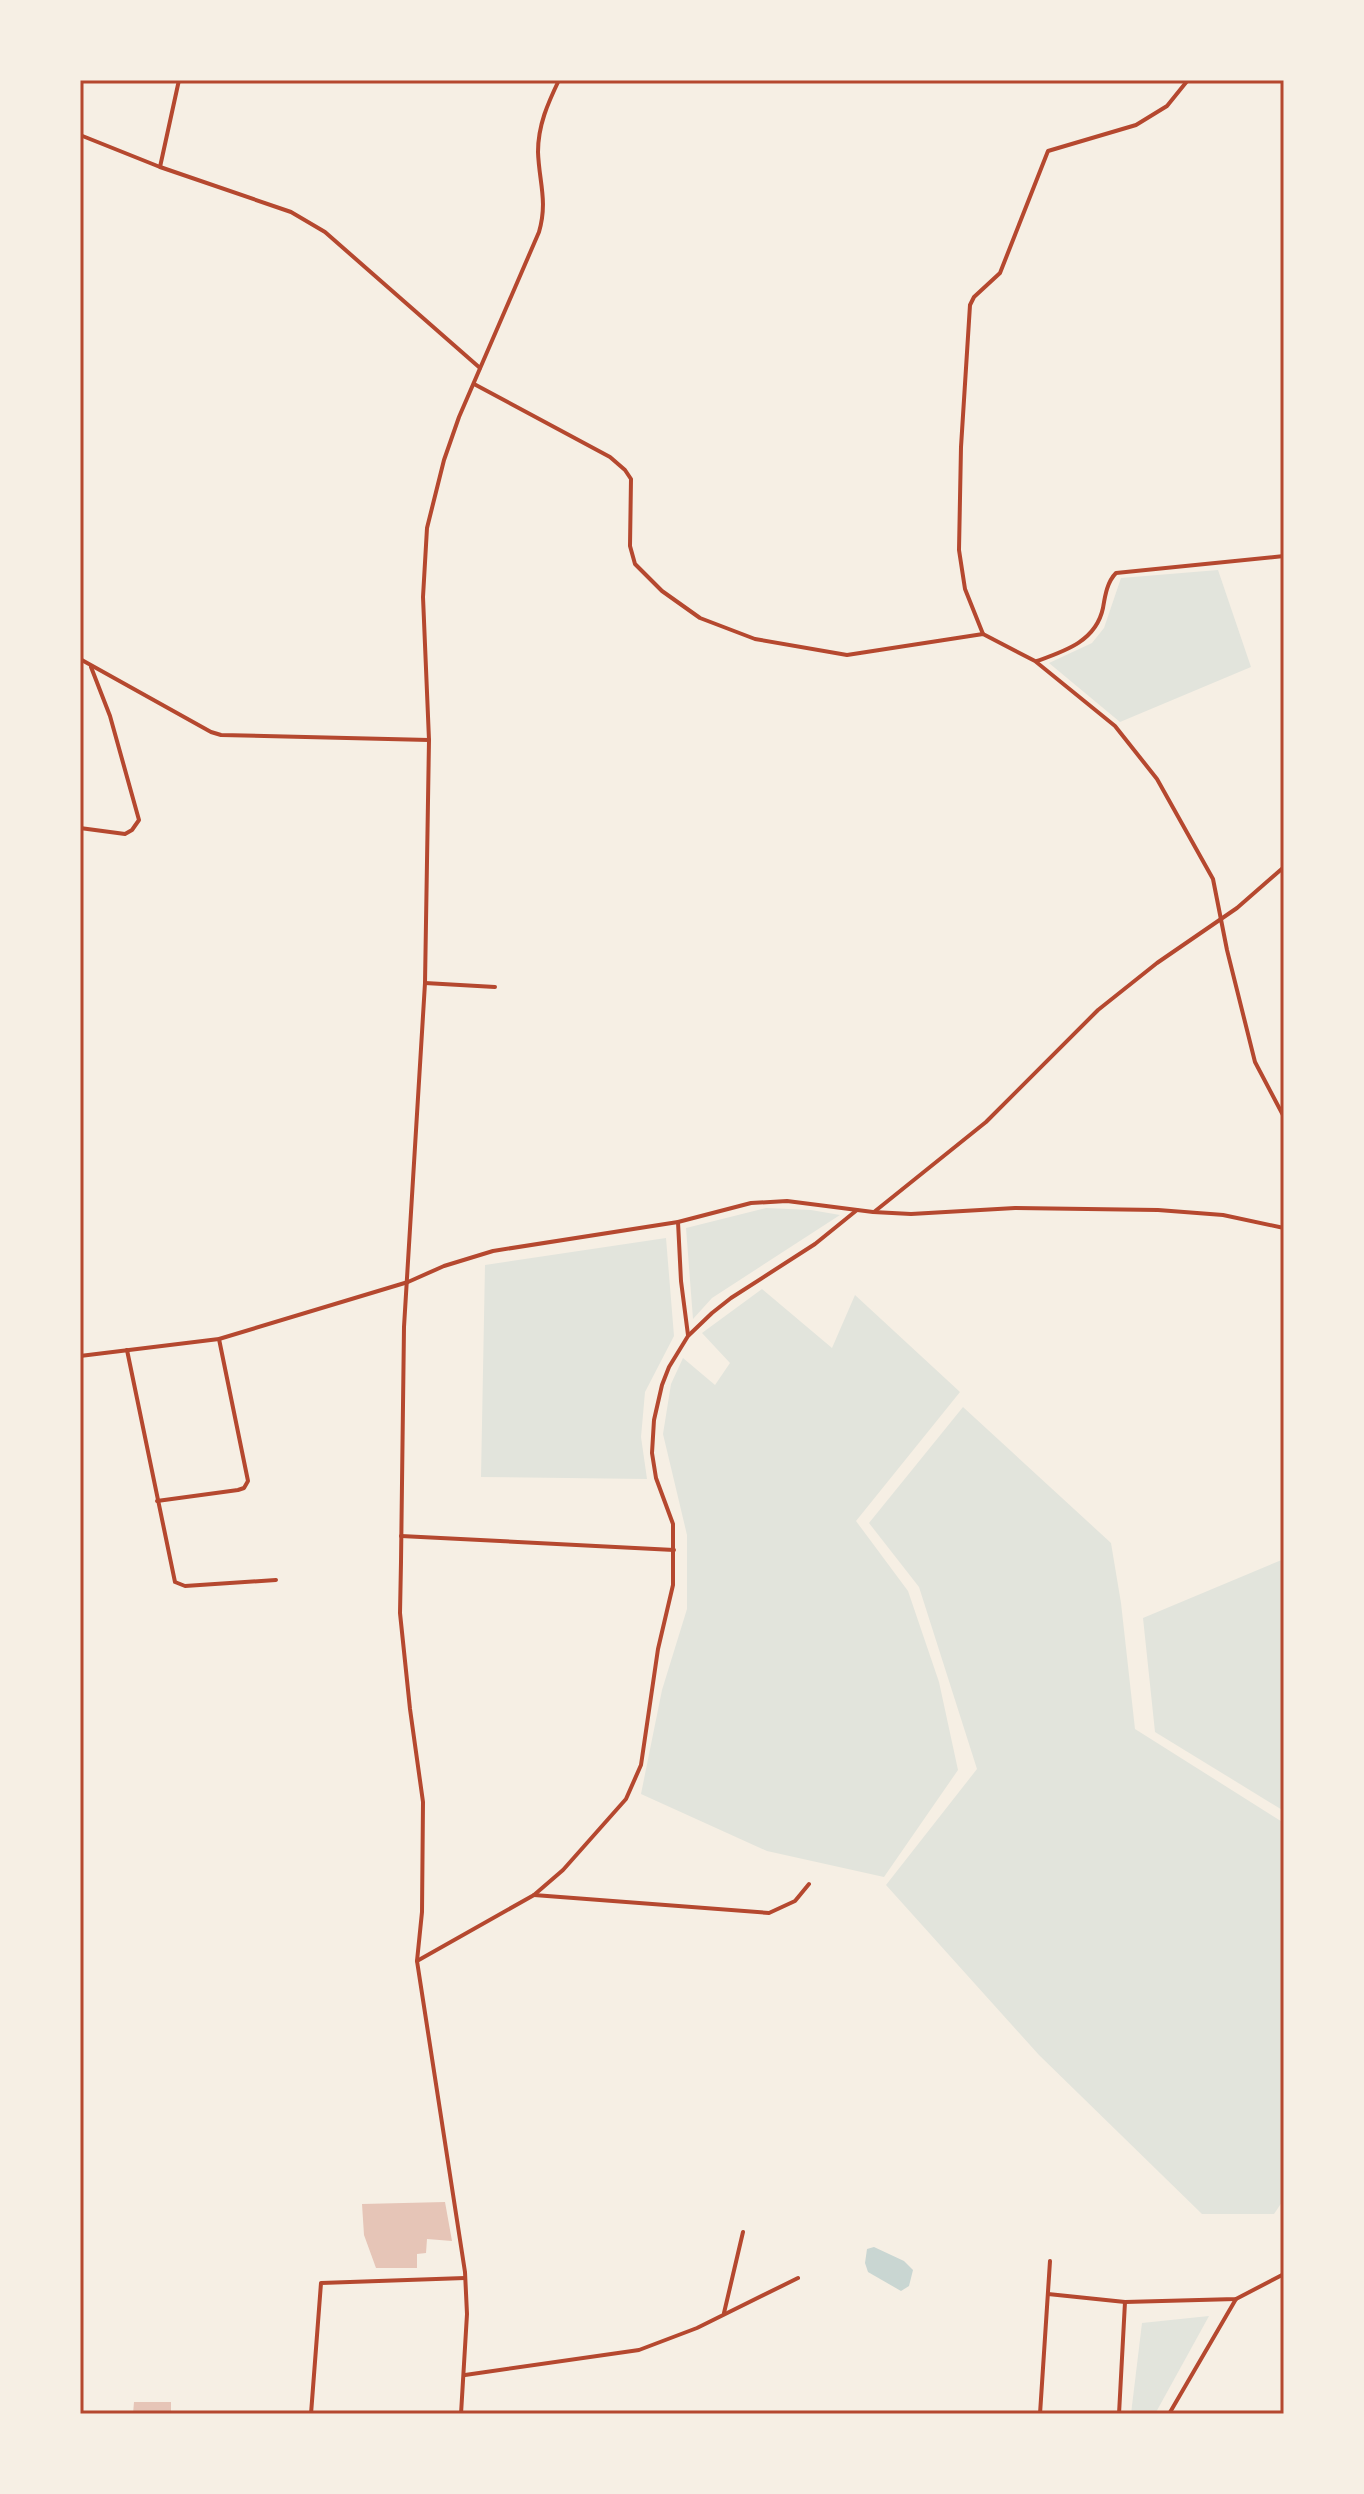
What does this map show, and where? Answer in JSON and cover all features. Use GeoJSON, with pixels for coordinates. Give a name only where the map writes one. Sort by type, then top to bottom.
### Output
{"type":"FeatureCollection","features":[{"type":"Feature","properties":{"kind":"street"},"geometry":{"type":"LineString","coordinates":[[160,167],[179,80]]}},
{"type":"Feature","properties":{"kind":"street"},"geometry":{"type":"LineString","coordinates":[[461,2414],[467,2314],[465,2278],[417,1961],[422,1912],[423,1802],[400,1613],[402,1388],[416,1097],[425,983],[429,740],[423,597],[427,528],[444,460],[539,232],[544,213],[539,132],[559,80]]}},
{"type":"Feature","properties":{"kind":"street"},"geometry":{"type":"LineString","coordinates":[[983,634],[965,589],[959,550],[961,447],[970,305],[974,297],[1000,273],[1048,151],[1136,125],[1167,106],[1188,80]]}},
{"type":"Feature","properties":{"kind":"street"},"geometry":{"type":"LineString","coordinates":[[80,135],[160,167],[291,212],[325,232],[480,368]]}},
{"type":"Feature","properties":{"kind":"street"},"geometry":{"type":"LineString","coordinates":[[474,384],[610,457],[625,470],[632,487],[630,546],[635,564],[662,591],[700,618],[755,639],[847,655],[983,634],[1035,661],[1115,726],[1157,779],[1213,879],[1255,1062],[1284,1117]]}},
{"type":"Feature","properties":{"kind":"street"},"geometry":{"type":"LineString","coordinates":[[1035,661],[1061,652],[1093,632],[1109,582],[1116,573],[1284,556]]}},
{"type":"Feature","properties":{"kind":"street"},"geometry":{"type":"LineString","coordinates":[[80,659],[221,735],[429,740]]}},
{"type":"Feature","properties":{"kind":"street"},"geometry":{"type":"LineString","coordinates":[[80,828],[113,834],[132,830],[139,820],[110,716],[90,665]]}},
{"type":"Feature","properties":{"kind":"street"},"geometry":{"type":"LineString","coordinates":[[873,1212],[986,1122],[1098,1010],[1157,963],[1237,908],[1284,867]]}},
{"type":"Feature","properties":{"kind":"street"},"geometry":{"type":"LineString","coordinates":[[425,983],[495,987]]}},
{"type":"Feature","properties":{"kind":"street"},"geometry":{"type":"LineString","coordinates":[[80,1356],[219,1339],[408,1282],[444,1266],[493,1251],[678,1222],[751,1203],[787,1201],[911,1214],[1015,1208],[1158,1210],[1223,1215],[1284,1228]]}},
{"type":"Feature","properties":{"kind":"street"},"geometry":{"type":"LineString","coordinates":[[417,1961],[534,1895],[563,1870],[618,1811],[637,1777],[658,1649],[672,1596],[674,1550],[670,1514],[656,1478],[652,1453],[662,1385],[669,1367],[688,1336],[731,1298],[815,1244],[857,1210]]}},
{"type":"Feature","properties":{"kind":"street"},"geometry":{"type":"LineString","coordinates":[[678,1222],[688,1336]]}},
{"type":"Feature","properties":{"kind":"street"},"geometry":{"type":"LineString","coordinates":[[157,1501],[238,1490],[248,1481],[219,1339]]}},
{"type":"Feature","properties":{"kind":"street"},"geometry":{"type":"LineString","coordinates":[[127,1350],[175,1582],[185,1586],[276,1580]]}},
{"type":"Feature","properties":{"kind":"street"},"geometry":{"type":"LineString","coordinates":[[401,1536],[674,1550]]}},
{"type":"Feature","properties":{"kind":"street"},"geometry":{"type":"LineString","coordinates":[[534,1895],[769,1913],[795,1901],[809,1884]]}},
{"type":"Feature","properties":{"kind":"street"},"geometry":{"type":"LineString","coordinates":[[724,2313],[743,2232]]}},
{"type":"Feature","properties":{"kind":"street"},"geometry":{"type":"LineString","coordinates":[[1040,2414],[1050,2261]]}},
{"type":"Feature","properties":{"kind":"street"},"geometry":{"type":"LineString","coordinates":[[1048,2294],[1125,2302],[1236,2299],[1284,2274]]}},
{"type":"Feature","properties":{"kind":"street"},"geometry":{"type":"LineString","coordinates":[[311,2414],[321,2283],[465,2278]]}},
{"type":"Feature","properties":{"kind":"street"},"geometry":{"type":"LineString","coordinates":[[465,2375],[639,2350],[669,2340],[798,2278]]}},
{"type":"Feature","properties":{"kind":"street"},"geometry":{"type":"LineString","coordinates":[[1169,2414],[1236,2299]]}},
{"type":"Feature","properties":{"kind":"street"},"geometry":{"type":"LineString","coordinates":[[1119,2414],[1125,2302]]}},
{"type":"Feature","properties":{"kind":"shaded area"},"geometry":{"type":"Polygon","coordinates":[[[1218,570],[1251,667],[1120,722],[1049,663],[1092,643],[1104,628],[1121,578],[1218,570]]]}},
{"type":"Feature","properties":{"kind":"shaded area"},"geometry":{"type":"Polygon","coordinates":[[[766,1208],[840,1215],[712,1298],[693,1319],[686,1228],[766,1208]]]}},
{"type":"Feature","properties":{"kind":"shaded area"},"geometry":{"type":"Polygon","coordinates":[[[666,1238],[674,1336],[645,1392],[641,1437],[647,1479],[481,1477],[485,1265],[666,1238]]]}},
{"type":"Feature","properties":{"kind":"shaded area"},"geometry":{"type":"Polygon","coordinates":[[[762,1289],[832,1348],[855,1295],[960,1392],[856,1521],[908,1591],[939,1682],[958,1770],[884,1877],[767,1851],[641,1794],[662,1690],[687,1609],[687,1535],[663,1434],[671,1384],[683,1358],[715,1385],[730,1363],[702,1333],[762,1289]]]}},
{"type":"Feature","properties":{"kind":"shaded area"},"geometry":{"type":"Polygon","coordinates":[[[963,1407],[1111,1543],[1135,1729],[1284,1823],[1284,2199],[1274,2214],[1202,2214],[1039,2055],[886,1885],[977,1769],[919,1587],[869,1523],[963,1407]]]}},
{"type":"Feature","properties":{"kind":"shaded area"},"geometry":{"type":"Polygon","coordinates":[[[1284,1559],[1284,1811],[1155,1732],[1143,1618],[1284,1559]]]}},
{"type":"Feature","properties":{"kind":"shaded area"},"geometry":{"type":"Polygon","coordinates":[[[874,2247],[904,2261],[913,2270],[909,2286],[901,2291],[868,2272],[865,2263],[867,2249],[874,2247]]]}},
{"type":"Feature","properties":{"kind":"shaded area"},"geometry":{"type":"Polygon","coordinates":[[[1209,2316],[1155,2414],[1131,2414],[1142,2323],[1209,2316]]]}},
{"type":"Feature","properties":{"kind":"building"},"geometry":{"type":"Polygon","coordinates":[[[445,2202],[452,2241],[427,2239],[426,2253],[417,2254],[417,2268],[376,2268],[364,2235],[362,2204],[445,2202]]]}},
{"type":"Feature","properties":{"kind":"building"},"geometry":{"type":"Polygon","coordinates":[[[134,2402],[171,2402],[171,2414],[133,2414],[134,2402]]]}}]}
